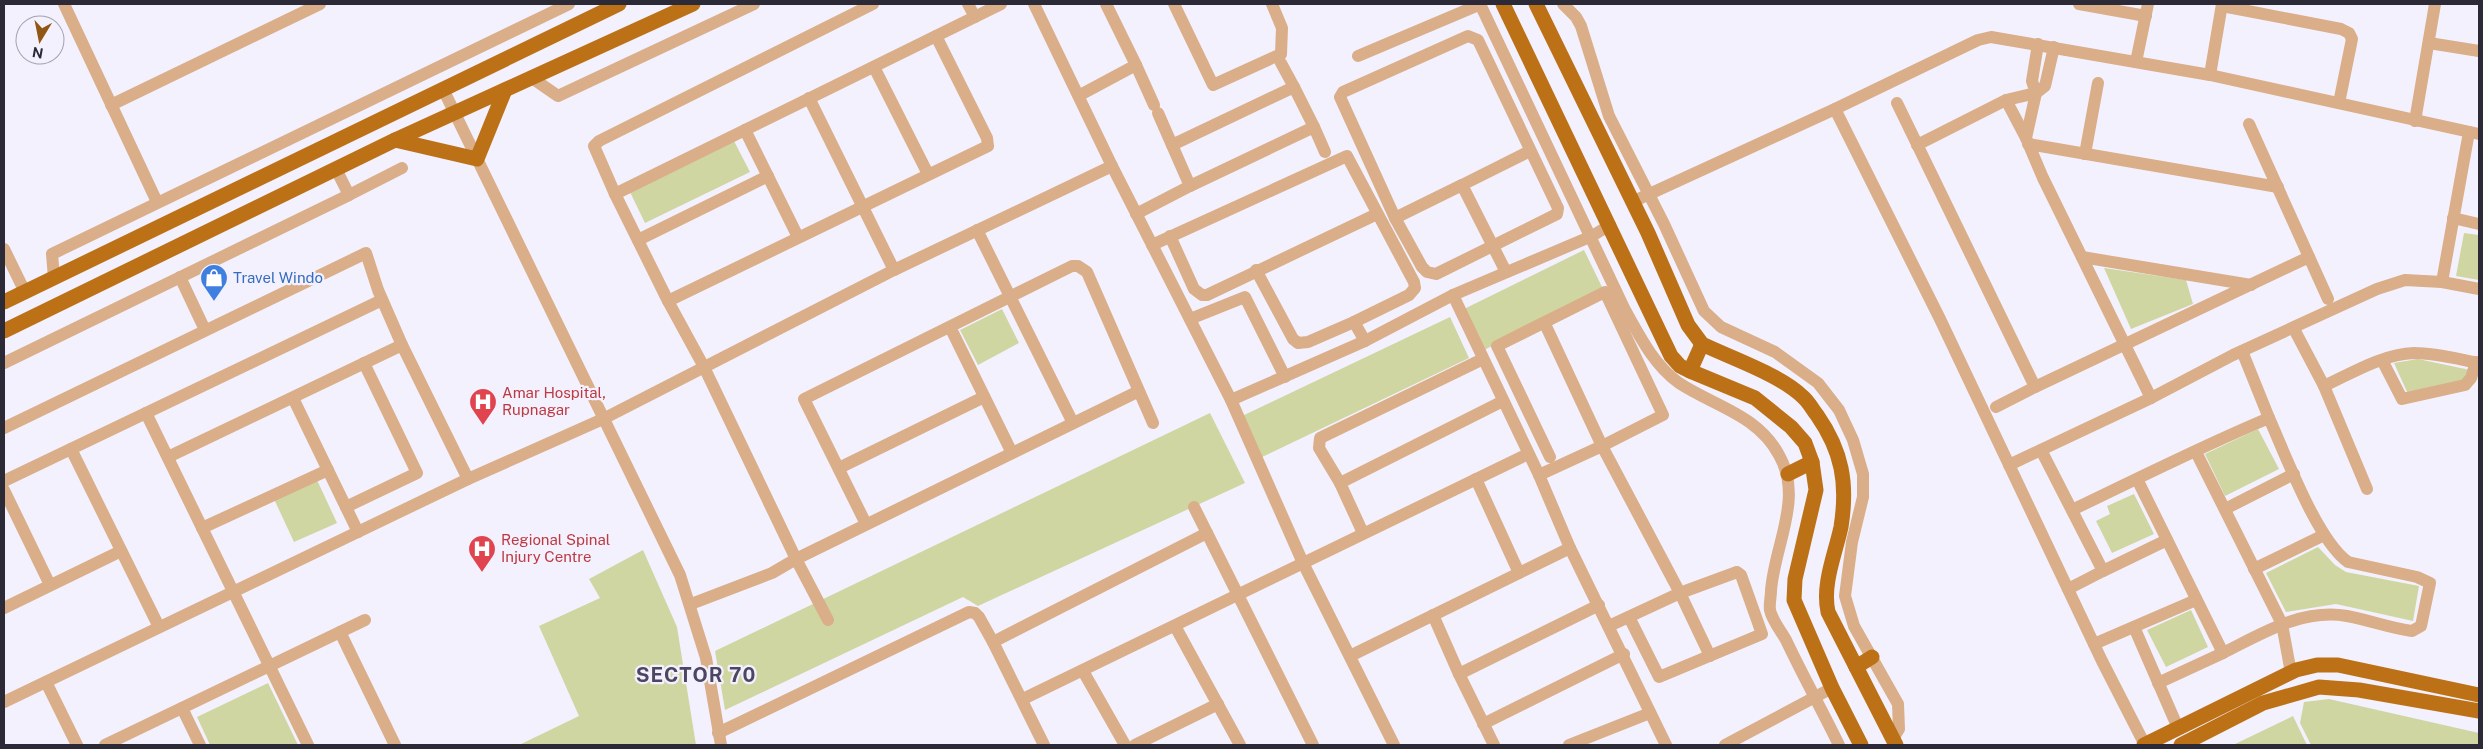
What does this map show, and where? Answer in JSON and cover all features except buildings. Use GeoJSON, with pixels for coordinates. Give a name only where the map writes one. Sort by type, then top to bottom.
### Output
{"type":"FeatureCollection","features":[{"type":"Feature","properties":{"kind":"main road"},"geometry":{"type":"LineString","coordinates":[[4,302],[619,4]]}},
{"type":"Feature","properties":{"kind":"main road"},"geometry":{"type":"LineString","coordinates":[[4,332],[395,140],[693,4]]}},
{"type":"Feature","properties":{"kind":"main road"},"geometry":{"type":"LineString","coordinates":[[1503,4],[1671,356],[1680,366],[1755,398],[1791,427],[1805,443],[1812,462],[1816,490],[1795,580],[1794,600],[1832,688],[1861,745]]}},
{"type":"Feature","properties":{"kind":"main road"},"geometry":{"type":"LineString","coordinates":[[1536,4],[1648,233],[1688,325],[1702,344],[1778,380],[1804,397],[1826,430],[1840,456],[1844,486],[1841,526],[1825,599],[1828,612],[1894,742]]}},
{"type":"Feature","properties":{"kind":"main road"},"geometry":{"type":"LineString","coordinates":[[395,140],[477,160],[505,90]]}},
{"type":"Feature","properties":{"kind":"main road"},"geometry":{"type":"LineString","coordinates":[[1690,371],[1702,344]]}},
{"type":"Feature","properties":{"kind":"main road"},"geometry":{"type":"LineString","coordinates":[[1788,474],[1812,462]]}},
{"type":"Feature","properties":{"kind":"main road"},"geometry":{"type":"LineString","coordinates":[[1856,666],[1872,657]]}},
{"type":"Feature","properties":{"kind":"main road"},"geometry":{"type":"LineString","coordinates":[[2144,745],[2291,672],[2317,665],[2338,665],[2479,695]]}},
{"type":"Feature","properties":{"kind":"main road"},"geometry":{"type":"LineString","coordinates":[[2181,745],[2262,703],[2319,687],[2360,690],[2479,711]]}},
{"type":"Feature","properties":{"kind":"street"},"geometry":{"type":"LineString","coordinates":[[64,4],[157,202]]}},
{"type":"Feature","properties":{"kind":"street"},"geometry":{"type":"LineString","coordinates":[[111,105],[320,4]]}},
{"type":"Feature","properties":{"kind":"street"},"geometry":{"type":"LineString","coordinates":[[54,278],[52,254],[569,4]]}},
{"type":"Feature","properties":{"kind":"street"},"geometry":{"type":"LineString","coordinates":[[532,78],[558,96],[754,4]]}},
{"type":"Feature","properties":{"kind":"street"},"geometry":{"type":"LineString","coordinates":[[828,620],[796,559],[704,367],[668,301],[615,194],[595,152],[595,143],[872,4]]}},
{"type":"Feature","properties":{"kind":"street"},"geometry":{"type":"LineString","coordinates":[[968,4],[975,17]]}},
{"type":"Feature","properties":{"kind":"street"},"geometry":{"type":"LineString","coordinates":[[615,194],[1001,4]]}},
{"type":"Feature","properties":{"kind":"street"},"geometry":{"type":"LineString","coordinates":[[1034,4],[1080,96],[1112,166],[1231,400],[1304,563],[1394,745]]}},
{"type":"Feature","properties":{"kind":"street"},"geometry":{"type":"LineString","coordinates":[[1106,4],[1136,65],[1190,186]]}},
{"type":"Feature","properties":{"kind":"street"},"geometry":{"type":"LineString","coordinates":[[1174,4],[1212,85],[1282,54],[1282,28],[1272,4]]}},
{"type":"Feature","properties":{"kind":"street"},"geometry":{"type":"LineString","coordinates":[[1358,56],[1461,8],[1480,4],[1592,236],[1625,310],[1643,342],[1661,368],[1679,382],[1747,419],[1767,437],[1779,454],[1788,474],[1789,491],[1784,531],[1772,576],[1770,611],[1839,745]]}},
{"type":"Feature","properties":{"kind":"street"},"geometry":{"type":"LineString","coordinates":[[1563,4],[1576,17],[1581,26],[1609,116],[1664,224],[1704,311],[1713,322],[1775,352],[1818,383],[1839,410],[1853,440],[1863,474],[1863,497],[1852,542],[1845,596],[1854,626],[1898,704],[1899,729],[1894,742]]}},
{"type":"Feature","properties":{"kind":"street"},"geometry":{"type":"LineString","coordinates":[[2079,4],[2147,10],[2136,62]]}},
{"type":"Feature","properties":{"kind":"street"},"geometry":{"type":"LineString","coordinates":[[2415,121],[2435,4]]}},
{"type":"Feature","properties":{"kind":"street"},"geometry":{"type":"LineString","coordinates":[[2210,75],[2222,5],[2341,29],[2349,33],[2352,38],[2339,104]]}},
{"type":"Feature","properties":{"kind":"street"},"geometry":{"type":"LineString","coordinates":[[668,301],[985,148],[989,142],[936,36]]}},
{"type":"Feature","properties":{"kind":"street"},"geometry":{"type":"LineString","coordinates":[[1461,37],[1474,37],[1478,40],[1530,151],[1558,208],[1557,214],[1436,274],[1427,272],[1395,218],[1340,97],[1343,92],[1461,37]]}},
{"type":"Feature","properties":{"kind":"street"},"geometry":{"type":"LineString","coordinates":[[1632,202],[1835,109],[1978,40],[1996,37],[2210,75],[2474,133],[2453,218],[2442,282]]}},
{"type":"Feature","properties":{"kind":"street"},"geometry":{"type":"LineString","coordinates":[[2429,43],[2479,51]]}},
{"type":"Feature","properties":{"kind":"street"},"geometry":{"type":"LineString","coordinates":[[2027,141],[2036,93],[2032,81],[2038,44]]}},
{"type":"Feature","properties":{"kind":"street"},"geometry":{"type":"LineString","coordinates":[[1917,145],[2006,100],[2036,93],[2045,86],[2054,48]]}},
{"type":"Feature","properties":{"kind":"street"},"geometry":{"type":"LineString","coordinates":[[1281,63],[1325,152]]}},
{"type":"Feature","properties":{"kind":"street"},"geometry":{"type":"LineString","coordinates":[[1080,96],[1136,65]]}},
{"type":"Feature","properties":{"kind":"street"},"geometry":{"type":"LineString","coordinates":[[874,67],[928,174]]}},
{"type":"Feature","properties":{"kind":"street"},"geometry":{"type":"LineString","coordinates":[[2085,154],[2098,83]]}},
{"type":"Feature","properties":{"kind":"street"},"geometry":{"type":"LineString","coordinates":[[1172,145],[1294,86]]}},
{"type":"Feature","properties":{"kind":"street"},"geometry":{"type":"LineString","coordinates":[[443,89],[680,575],[691,604],[711,680],[720,739],[964,613],[975,613],[993,642],[1023,699],[1044,745]]}},
{"type":"Feature","properties":{"kind":"street"},"geometry":{"type":"LineString","coordinates":[[809,98],[894,270]]}},
{"type":"Feature","properties":{"kind":"street"},"geometry":{"type":"LineString","coordinates":[[2006,100],[2151,398]]}},
{"type":"Feature","properties":{"kind":"street"},"geometry":{"type":"LineString","coordinates":[[1896,103],[2035,387]]}},
{"type":"Feature","properties":{"kind":"street"},"geometry":{"type":"LineString","coordinates":[[1835,109],[1940,319],[2008,465],[2144,745]]}},
{"type":"Feature","properties":{"kind":"street"},"geometry":{"type":"LineString","coordinates":[[2250,124],[2328,299]]}},
{"type":"Feature","properties":{"kind":"street"},"geometry":{"type":"LineString","coordinates":[[1136,214],[1314,127]]}},
{"type":"Feature","properties":{"kind":"street"},"geometry":{"type":"LineString","coordinates":[[745,130],[798,238]]}},
{"type":"Feature","properties":{"kind":"street"},"geometry":{"type":"LineString","coordinates":[[2027,141],[2085,154],[2278,187]]}},
{"type":"Feature","properties":{"kind":"street"},"geometry":{"type":"LineString","coordinates":[[1395,218],[1530,151]]}},
{"type":"Feature","properties":{"kind":"street"},"geometry":{"type":"LineString","coordinates":[[1152,245],[1347,156],[1414,282],[1415,288],[1409,295],[1354,322],[1308,342],[1298,343],[1293,339],[1256,270]]}},
{"type":"Feature","properties":{"kind":"street"},"geometry":{"type":"LineString","coordinates":[[4,702],[468,479],[603,419],[894,270],[1112,166]]}},
{"type":"Feature","properties":{"kind":"street"},"geometry":{"type":"LineString","coordinates":[[4,363],[402,168]]}},
{"type":"Feature","properties":{"kind":"street"},"geometry":{"type":"LineString","coordinates":[[336,169],[349,195]]}},
{"type":"Feature","properties":{"kind":"street"},"geometry":{"type":"LineString","coordinates":[[638,240],[768,176]]}},
{"type":"Feature","properties":{"kind":"street"},"geometry":{"type":"LineString","coordinates":[[1462,184],[1506,272]]}},
{"type":"Feature","properties":{"kind":"street"},"geometry":{"type":"LineString","coordinates":[[1170,236],[1194,289],[1202,295],[1207,295],[1377,214]]}},
{"type":"Feature","properties":{"kind":"street"},"geometry":{"type":"LineString","coordinates":[[2453,218],[2479,224]]}},
{"type":"Feature","properties":{"kind":"street"},"geometry":{"type":"LineString","coordinates":[[1231,400],[1365,341],[1453,295],[1592,236],[1610,225]]}},
{"type":"Feature","properties":{"kind":"street"},"geometry":{"type":"LineString","coordinates":[[976,230],[1073,424]]}},
{"type":"Feature","properties":{"kind":"street"},"geometry":{"type":"LineString","coordinates":[[4,249],[25,292]]}},
{"type":"Feature","properties":{"kind":"street"},"geometry":{"type":"LineString","coordinates":[[4,428],[366,253],[382,300],[402,345],[468,479]]}},
{"type":"Feature","properties":{"kind":"street"},"geometry":{"type":"LineString","coordinates":[[2082,257],[2250,285]]}},
{"type":"Feature","properties":{"kind":"street"},"geometry":{"type":"LineString","coordinates":[[1996,407],[2309,257]]}},
{"type":"Feature","properties":{"kind":"street"},"geometry":{"type":"LineString","coordinates":[[866,524],[804,399],[1072,266],[1083,268],[1137,392],[1153,423]]}},
{"type":"Feature","properties":{"kind":"street"},"geometry":{"type":"LineString","coordinates":[[180,277],[205,330]]}},
{"type":"Feature","properties":{"kind":"street"},"geometry":{"type":"LineString","coordinates":[[2008,465],[2151,398],[2242,351],[2397,282],[2442,282],[2479,290]]}},
{"type":"Feature","properties":{"kind":"street"},"geometry":{"type":"LineString","coordinates":[[1539,475],[1663,415],[1605,292],[1545,324],[1497,346],[1550,457]]}},
{"type":"Feature","properties":{"kind":"street"},"geometry":{"type":"LineString","coordinates":[[1453,295],[1539,475],[1570,548],[1624,654],[1666,745]]}},
{"type":"Feature","properties":{"kind":"street"},"geometry":{"type":"LineString","coordinates":[[1190,319],[1245,297],[1285,377]]}},
{"type":"Feature","properties":{"kind":"street"},"geometry":{"type":"LineString","coordinates":[[4,482],[382,300]]}},
{"type":"Feature","properties":{"kind":"street"},"geometry":{"type":"LineString","coordinates":[[1354,322],[1365,341]]}},
{"type":"Feature","properties":{"kind":"street"},"geometry":{"type":"LineString","coordinates":[[1545,324],[1602,446],[1680,593],[1710,656]]}},
{"type":"Feature","properties":{"kind":"street"},"geometry":{"type":"LineString","coordinates":[[950,327],[1012,453]]}},
{"type":"Feature","properties":{"kind":"street"},"geometry":{"type":"LineString","coordinates":[[2294,329],[2324,386],[2368,489]]}},
{"type":"Feature","properties":{"kind":"street"},"geometry":{"type":"LineString","coordinates":[[168,457],[402,345]]}},
{"type":"Feature","properties":{"kind":"street"},"geometry":{"type":"LineString","coordinates":[[2158,683],[2223,654],[2282,624],[2330,615],[2346,616],[2412,630],[2421,626],[2430,583],[2418,577],[2348,562],[2339,556],[2324,535],[2269,418],[2242,351]]}},
{"type":"Feature","properties":{"kind":"street"},"geometry":{"type":"LineString","coordinates":[[2324,386],[2382,360],[2412,354],[2426,354],[2478,363],[2471,378],[2465,385],[2402,399],[2382,360]]}},
{"type":"Feature","properties":{"kind":"street"},"geometry":{"type":"LineString","coordinates":[[1363,533],[1340,483],[1319,448],[1320,438],[1483,359]]}},
{"type":"Feature","properties":{"kind":"street"},"geometry":{"type":"LineString","coordinates":[[346,507],[417,472],[364,363]]}},
{"type":"Feature","properties":{"kind":"street"},"geometry":{"type":"LineString","coordinates":[[691,604],[772,573],[866,524],[1137,392]]}},
{"type":"Feature","properties":{"kind":"street"},"geometry":{"type":"LineString","coordinates":[[838,468],[984,397]]}},
{"type":"Feature","properties":{"kind":"street"},"geometry":{"type":"LineString","coordinates":[[293,398],[358,532]]}},
{"type":"Feature","properties":{"kind":"street"},"geometry":{"type":"LineString","coordinates":[[1340,483],[1503,401]]}},
{"type":"Feature","properties":{"kind":"street"},"geometry":{"type":"LineString","coordinates":[[146,413],[308,745]]}},
{"type":"Feature","properties":{"kind":"street"},"geometry":{"type":"LineString","coordinates":[[2072,510],[2269,418]]}},
{"type":"Feature","properties":{"kind":"street"},"geometry":{"type":"LineString","coordinates":[[72,449],[159,627]]}},
{"type":"Feature","properties":{"kind":"street"},"geometry":{"type":"LineString","coordinates":[[2042,450],[2103,571]]}},
{"type":"Feature","properties":{"kind":"street"},"geometry":{"type":"LineString","coordinates":[[2196,452],[2282,624],[2291,672]]}},
{"type":"Feature","properties":{"kind":"street"},"geometry":{"type":"LineString","coordinates":[[1023,699],[1528,454]]}},
{"type":"Feature","properties":{"kind":"street"},"geometry":{"type":"LineString","coordinates":[[202,528],[328,470]]}},
{"type":"Feature","properties":{"kind":"street"},"geometry":{"type":"LineString","coordinates":[[2225,510],[2294,474]]}},
{"type":"Feature","properties":{"kind":"street"},"geometry":{"type":"LineString","coordinates":[[1476,479],[1519,573]]}},
{"type":"Feature","properties":{"kind":"street"},"geometry":{"type":"LineString","coordinates":[[2137,479],[2223,654]]}},
{"type":"Feature","properties":{"kind":"street"},"geometry":{"type":"LineString","coordinates":[[4,490],[50,585]]}},
{"type":"Feature","properties":{"kind":"street"},"geometry":{"type":"LineString","coordinates":[[1194,507],[1313,745]]}},
{"type":"Feature","properties":{"kind":"street"},"geometry":{"type":"LineString","coordinates":[[993,642],[1207,533]]}},
{"type":"Feature","properties":{"kind":"street"},"geometry":{"type":"LineString","coordinates":[[2254,569],[2324,535]]}},
{"type":"Feature","properties":{"kind":"street"},"geometry":{"type":"LineString","coordinates":[[2068,589],[2167,540]]}},
{"type":"Feature","properties":{"kind":"street"},"geometry":{"type":"LineString","coordinates":[[1350,656],[1570,548]]}},
{"type":"Feature","properties":{"kind":"street"},"geometry":{"type":"LineString","coordinates":[[4,608],[121,551]]}},
{"type":"Feature","properties":{"kind":"street"},"geometry":{"type":"LineString","coordinates":[[1609,626],[1680,593],[1732,572],[1741,575],[1762,634],[1658,677],[1629,617]]}},
{"type":"Feature","properties":{"kind":"street"},"geometry":{"type":"LineString","coordinates":[[2094,644],[2196,600]]}},
{"type":"Feature","properties":{"kind":"street"},"geometry":{"type":"LineString","coordinates":[[1459,674],[1599,604]]}},
{"type":"Feature","properties":{"kind":"street"},"geometry":{"type":"LineString","coordinates":[[1433,615],[1459,674],[1494,745]]}},
{"type":"Feature","properties":{"kind":"street"},"geometry":{"type":"LineString","coordinates":[[105,745],[126,741],[182,708],[365,620]]}},
{"type":"Feature","properties":{"kind":"street"},"geometry":{"type":"LineString","coordinates":[[1175,626],[1240,745]]}},
{"type":"Feature","properties":{"kind":"street"},"geometry":{"type":"LineString","coordinates":[[2134,627],[2178,728]]}},
{"type":"Feature","properties":{"kind":"street"},"geometry":{"type":"LineString","coordinates":[[340,632],[395,745]]}},
{"type":"Feature","properties":{"kind":"street"},"geometry":{"type":"LineString","coordinates":[[1483,724],[1624,654]]}},
{"type":"Feature","properties":{"kind":"street"},"geometry":{"type":"LineString","coordinates":[[1083,671],[1125,745]]}},
{"type":"Feature","properties":{"kind":"street"},"geometry":{"type":"LineString","coordinates":[[46,682],[77,745]]}},
{"type":"Feature","properties":{"kind":"street"},"geometry":{"type":"LineString","coordinates":[[1725,745],[1832,688]]}},
{"type":"Feature","properties":{"kind":"street"},"geometry":{"type":"LineString","coordinates":[[1134,745],[1218,704]]}},
{"type":"Feature","properties":{"kind":"street"},"geometry":{"type":"LineString","coordinates":[[182,708],[200,745]]}},
{"type":"Feature","properties":{"kind":"street"},"geometry":{"type":"LineString","coordinates":[[1569,745],[1650,713]]}},
{"type":"Feature","properties":{"kind":"green space"},"geometry":{"type":"Polygon","coordinates":[[[734,141],[750,172],[645,223],[630,192],[734,141]]]}},
{"type":"Feature","properties":{"kind":"green space"},"geometry":{"type":"Polygon","coordinates":[[[2464,233],[2479,235],[2479,280],[2456,276],[2464,233]]]}},
{"type":"Feature","properties":{"kind":"green space"},"geometry":{"type":"Polygon","coordinates":[[[1584,250],[1604,291],[1482,351],[1462,310],[1584,250]]]}},
{"type":"Feature","properties":{"kind":"green space"},"geometry":{"type":"Polygon","coordinates":[[[2104,268],[2186,280],[2193,304],[2131,329],[2104,268]]]}},
{"type":"Feature","properties":{"kind":"green space"},"geometry":{"type":"Polygon","coordinates":[[[1002,309],[1019,343],[978,365],[960,330],[1002,309]]]}},
{"type":"Feature","properties":{"kind":"green space"},"geometry":{"type":"Polygon","coordinates":[[[1450,317],[1469,358],[1258,459],[1238,418],[1450,317]]]}},
{"type":"Feature","properties":{"kind":"green space"},"geometry":{"type":"Polygon","coordinates":[[[2418,359],[2470,370],[2465,380],[2408,394],[2394,363],[2418,359]]]}},
{"type":"Feature","properties":{"kind":"green space"},"geometry":{"type":"Polygon","coordinates":[[[1210,413],[1245,483],[978,606],[963,597],[725,710],[715,651],[1210,413]]]}},
{"type":"Feature","properties":{"kind":"green space"},"geometry":{"type":"Polygon","coordinates":[[[2258,429],[2279,469],[2225,496],[2205,454],[2258,429]]]}},
{"type":"Feature","properties":{"kind":"green space"},"geometry":{"type":"Polygon","coordinates":[[[317,480],[337,523],[294,542],[274,499],[317,480]]]}},
{"type":"Feature","properties":{"kind":"green space"},"geometry":{"type":"Polygon","coordinates":[[[2134,494],[2154,534],[2112,553],[2096,521],[2110,514],[2107,506],[2134,494]]]}},
{"type":"Feature","properties":{"kind":"green space"},"geometry":{"type":"Polygon","coordinates":[[[2318,547],[2335,565],[2346,572],[2419,586],[2413,621],[2336,604],[2286,612],[2266,573],[2318,547]]]}},
{"type":"Feature","properties":{"kind":"green space"},"geometry":{"type":"Polygon","coordinates":[[[643,550],[677,627],[696,745],[519,745],[579,716],[539,626],[600,598],[589,579],[643,550]]]}},
{"type":"Feature","properties":{"kind":"green space"},"geometry":{"type":"Polygon","coordinates":[[[2191,610],[2208,647],[2166,667],[2147,630],[2191,610]]]}},
{"type":"Feature","properties":{"kind":"green space"},"geometry":{"type":"Polygon","coordinates":[[[268,683],[298,745],[210,745],[197,717],[268,683]]]}},
{"type":"Feature","properties":{"kind":"green space"},"geometry":{"type":"Polygon","coordinates":[[[2329,699],[2479,733],[2479,745],[2311,745],[2300,723],[2304,702],[2329,699]]]}},
{"type":"Feature","properties":{"kind":"green space"},"geometry":{"type":"Polygon","coordinates":[[[2293,716],[2307,745],[2233,745],[2293,716]]]}},
{"type":"Feature","properties":{"kind":"place","name":"Travel Windo"},"geometry":{"type":"Point","coordinates":[214,302]}},
{"type":"Feature","properties":{"kind":"place","name":"Amar Hospital, Rupnagar"},"geometry":{"type":"Point","coordinates":[483,426]}},
{"type":"Feature","properties":{"kind":"place","name":"Regional Spinal Injury Centre"},"geometry":{"type":"Point","coordinates":[482,573]}},
{"type":"Feature","properties":{"kind":"district","name":"SECTOR 70"},"geometry":{"type":"Point","coordinates":[696,675]}}]}
